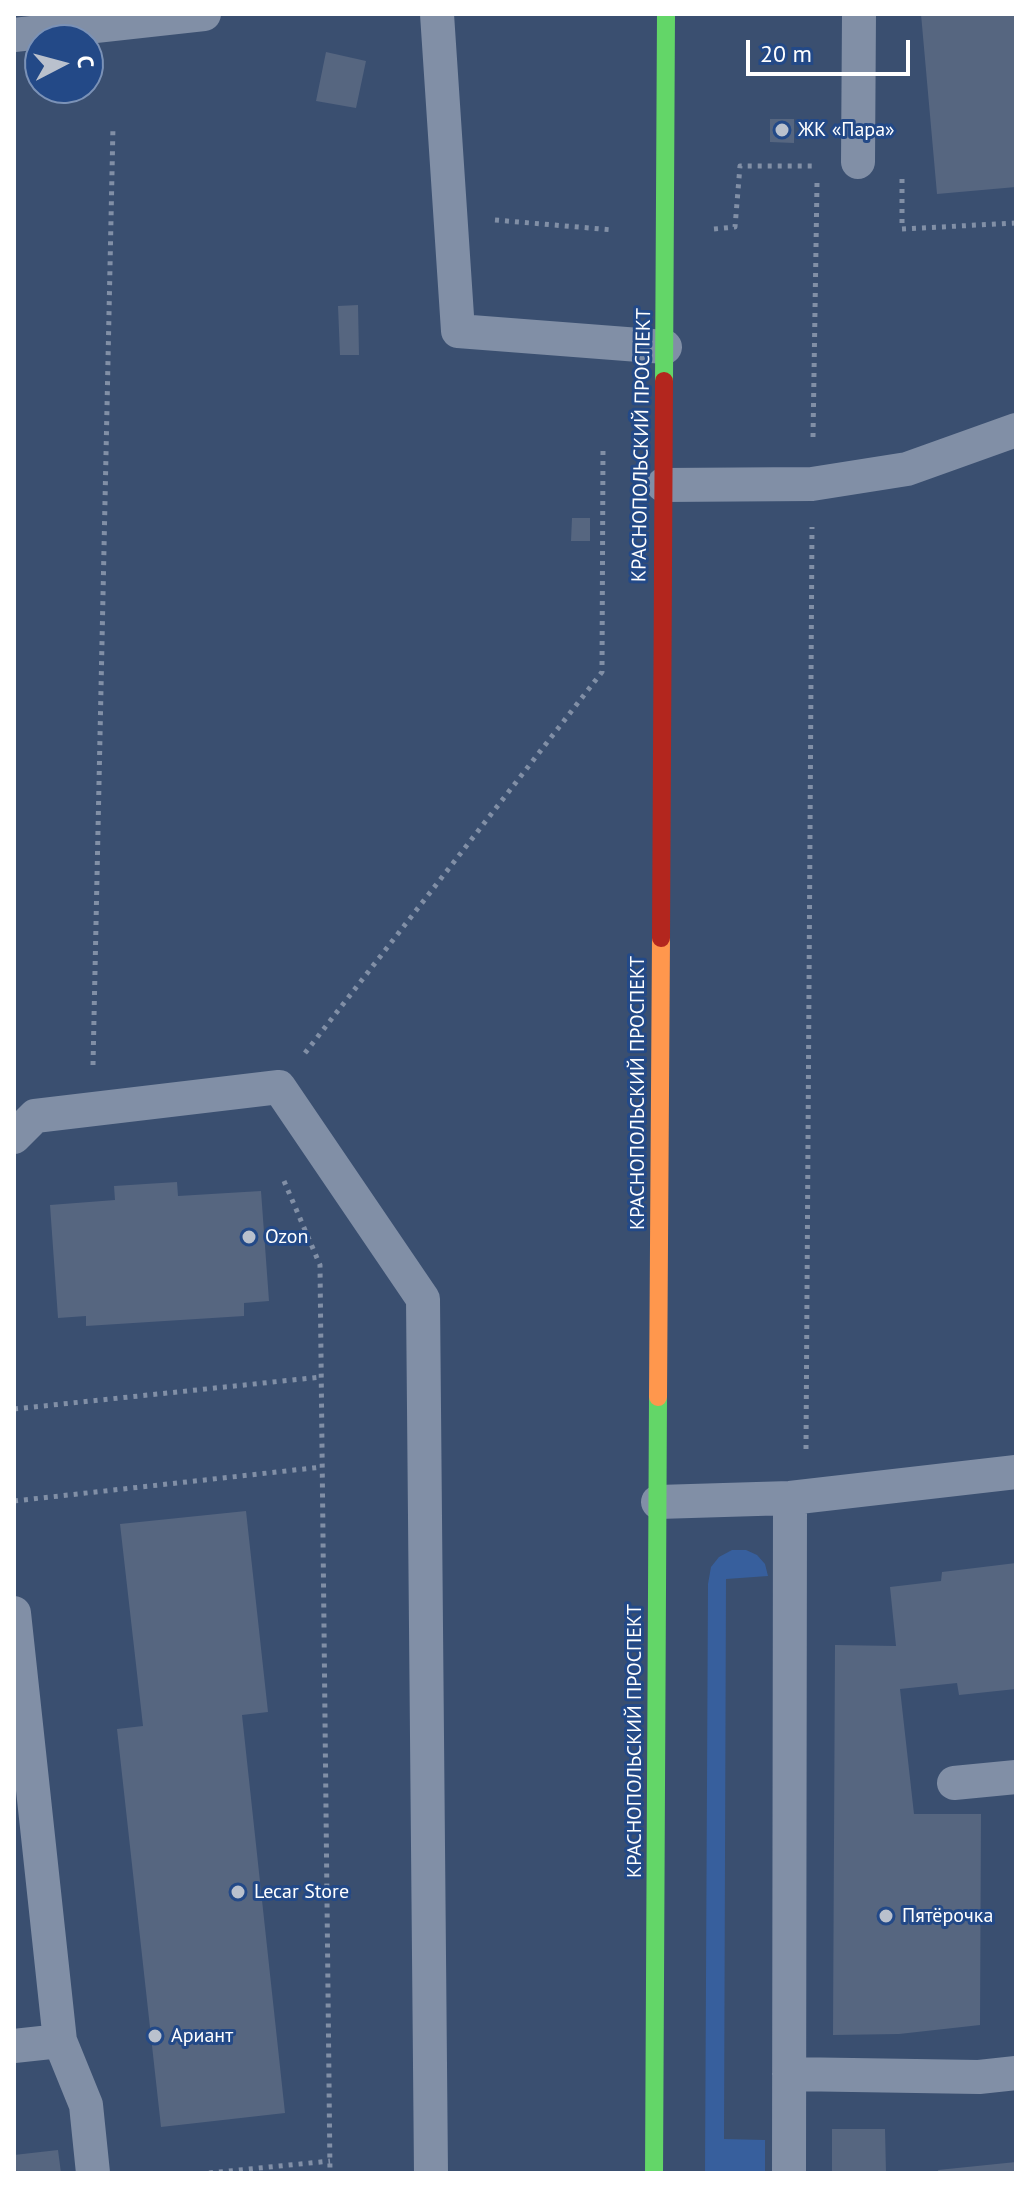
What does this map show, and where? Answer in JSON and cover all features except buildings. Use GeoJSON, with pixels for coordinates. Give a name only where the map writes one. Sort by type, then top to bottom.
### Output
{"type":"FeatureCollection","features":[{"type":"Feature","properties":{"kind":"street","name":"КРАСНОПОЛЬСКИЙ ПРОСПЕКТ"},"geometry":{"type":"LineString","coordinates":[[654,2173],[666,14]]}},
{"type":"Feature","properties":{"kind":"lane"},"geometry":{"type":"LineString","coordinates":[[14,35],[204,14]]}},
{"type":"Feature","properties":{"kind":"lane"},"geometry":{"type":"LineString","coordinates":[[437,14],[458,331],[665,347]]}},
{"type":"Feature","properties":{"kind":"lane"},"geometry":{"type":"LineString","coordinates":[[858,162],[859,14]]}},
{"type":"Feature","properties":{"kind":"lane"},"geometry":{"type":"LineString","coordinates":[[663,485],[812,484],[907,469],[1016,430]]}},
{"type":"Feature","properties":{"kind":"lane"},"geometry":{"type":"LineString","coordinates":[[14,1137],[35,1116],[279,1087],[423,1299],[431,2173]]}},
{"type":"Feature","properties":{"kind":"lane"},"geometry":{"type":"LineString","coordinates":[[658,1502],[790,1498],[1016,1472]]}},
{"type":"Feature","properties":{"kind":"lane"},"geometry":{"type":"LineString","coordinates":[[789,2173],[790,1498]]}},
{"type":"Feature","properties":{"kind":"lane"},"geometry":{"type":"LineString","coordinates":[[14,1613],[60,2041],[86,2105],[93,2173]]}},
{"type":"Feature","properties":{"kind":"lane"},"geometry":{"type":"LineString","coordinates":[[954,1783],[1016,1777]]}},
{"type":"Feature","properties":{"kind":"lane"},"geometry":{"type":"LineString","coordinates":[[14,2046],[60,2041]]}},
{"type":"Feature","properties":{"kind":"lane"},"geometry":{"type":"LineString","coordinates":[[789,2074],[979,2077],[1016,2073]]}},
{"type":"Feature","properties":{"kind":"path"},"geometry":{"type":"LineString","coordinates":[[92,1108],[113,126]]}},
{"type":"Feature","properties":{"kind":"path"},"geometry":{"type":"LineString","coordinates":[[451,216],[665,235],[735,227],[740,166],[817,166]]}},
{"type":"Feature","properties":{"kind":"path"},"geometry":{"type":"LineString","coordinates":[[903,167],[902,229],[1016,223]]}},
{"type":"Feature","properties":{"kind":"path"},"geometry":{"type":"LineString","coordinates":[[790,1498],[806,1465],[812,484],[817,182]]}},
{"type":"Feature","properties":{"kind":"path"},"geometry":{"type":"LineString","coordinates":[[14,1409],[321,1377]]}},
{"type":"Feature","properties":{"kind":"path"},"geometry":{"type":"LineString","coordinates":[[14,1501],[322,1467]]}},
{"type":"Feature","properties":{"kind":"path"},"geometry":{"type":"LineString","coordinates":[[209,2173],[330,2161]]}},
{"type":"Feature","properties":{"kind":"shaded area"},"geometry":{"type":"Polygon","coordinates":[[[732,1550],[746,1550],[757,1555],[765,1564],[768,1576],[726,1579],[724,2139],[765,2140],[765,2173],[705,2173],[708,1584],[711,1567],[719,1557],[732,1550]]]}},
{"type":"Feature","properties":{"kind":"traffic: fast"},"geometry":{"type":"LineString","coordinates":[[664,381],[666,14]]}},
{"type":"Feature","properties":{"kind":"traffic: fast"},"geometry":{"type":"LineString","coordinates":[[654,2173],[658,1397]]}},
{"type":"Feature","properties":{"kind":"traffic: slow"},"geometry":{"type":"LineString","coordinates":[[658,1397],[661,938]]}},
{"type":"Feature","properties":{"kind":"traffic: jam"},"geometry":{"type":"LineString","coordinates":[[661,938],[664,381]]}},
{"type":"Feature","properties":{"kind":"place","name":"ЖК «Пара»"},"geometry":{"type":"Point","coordinates":[782,130]}},
{"type":"Feature","properties":{"kind":"place","name":"Ozon"},"geometry":{"type":"Point","coordinates":[249,1237]}},
{"type":"Feature","properties":{"kind":"place","name":"Lecar Store"},"geometry":{"type":"Point","coordinates":[238,1892]}},
{"type":"Feature","properties":{"kind":"place","name":"Пятёрочка"},"geometry":{"type":"Point","coordinates":[886,1916]}},
{"type":"Feature","properties":{"kind":"place","name":"Ариант"},"geometry":{"type":"Point","coordinates":[155,2036]}}]}
